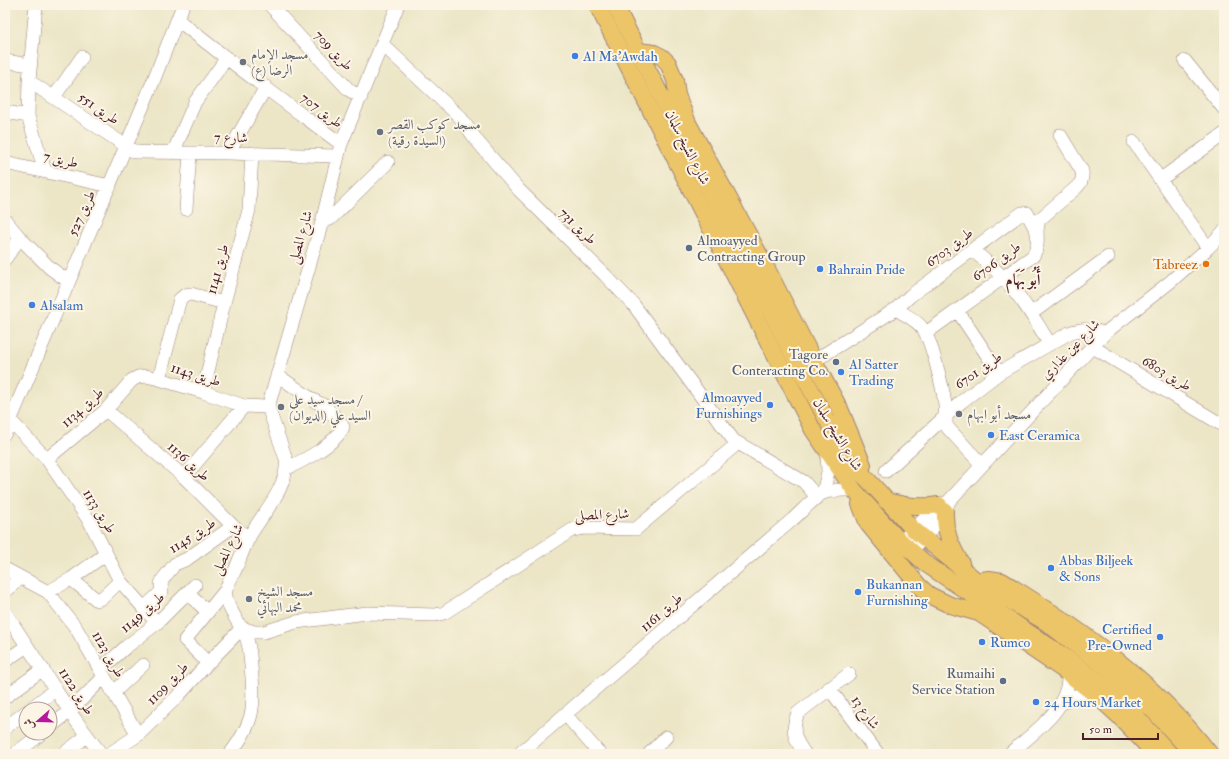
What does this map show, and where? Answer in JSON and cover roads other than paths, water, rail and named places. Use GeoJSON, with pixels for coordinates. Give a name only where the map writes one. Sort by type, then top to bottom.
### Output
{"type":"FeatureCollection","features":[{"type":"Feature","properties":{"kind":"main road"},"geometry":{"type":"LineString","coordinates":[[586,5],[613,58],[625,74],[635,80]]}},
{"type":"Feature","properties":{"kind":"main road","name":"شارع الشيخ سلمان"},"geometry":{"type":"LineString","coordinates":[[597,5],[813,430],[854,490],[906,547],[926,564],[1068,659],[1103,685],[1129,708],[1170,754]]}},
{"type":"Feature","properties":{"kind":"main road","name":"شارع الشيخ سلمان"},"geometry":{"type":"LineString","coordinates":[[615,5],[800,369],[840,443],[855,466],[918,534],[977,581],[989,579],[1002,581],[1059,624]]}},
{"type":"Feature","properties":{"kind":"main road"},"geometry":{"type":"LineString","coordinates":[[639,52],[654,53],[662,57],[668,63],[675,80],[677,94],[688,123],[765,265],[847,425],[869,482]]}},
{"type":"Feature","properties":{"kind":"main road"},"geometry":{"type":"LineString","coordinates":[[854,490],[868,524],[919,586],[929,595],[950,605],[979,613],[1068,674],[1097,696],[1119,716],[1155,754]]}},
{"type":"Feature","properties":{"kind":"main road"},"geometry":{"type":"LineString","coordinates":[[886,500],[903,505],[920,507],[944,506],[945,526],[950,543],[964,570]]}},
{"type":"Feature","properties":{"kind":"main road"},"geometry":{"type":"LineString","coordinates":[[926,564],[950,605]]}},
{"type":"Feature","properties":{"kind":"main road"},"geometry":{"type":"LineString","coordinates":[[1059,624],[1153,710],[1193,754]]}},
{"type":"Feature","properties":{"kind":"main road"},"geometry":{"type":"LineString","coordinates":[[1059,624],[1097,644],[1130,670],[1148,686],[1194,734],[1210,754]]}},
{"type":"Feature","properties":{"kind":"street"},"geometry":{"type":"LineString","coordinates":[[36,5],[30,65],[28,116],[45,171]]}},
{"type":"Feature","properties":{"kind":"street","name":"طريق 527"},"geometry":{"type":"LineString","coordinates":[[5,433],[68,281],[110,186],[183,5]]}},
{"type":"Feature","properties":{"kind":"street","name":"طريق 709"},"geometry":{"type":"LineString","coordinates":[[270,5],[349,90],[361,97]]}},
{"type":"Feature","properties":{"kind":"street","name":"شارع المصلى"},"geometry":{"type":"LineString","coordinates":[[268,407],[322,222],[339,150],[398,5]]}},
{"type":"Feature","properties":{"kind":"street","name":"طريق 707"},"geometry":{"type":"LineString","coordinates":[[178,20],[226,59],[266,87],[339,150]]}},
{"type":"Feature","properties":{"kind":"street","name":"طريق 731"},"geometry":{"type":"LineString","coordinates":[[382,44],[461,118],[476,141],[519,190],[606,275],[633,304],[734,441],[738,443]]}},
{"type":"Feature","properties":{"kind":"street","name":"طريق 551"},"geometry":{"type":"LineString","coordinates":[[54,97],[82,57]]}},
{"type":"Feature","properties":{"kind":"street"},"geometry":{"type":"LineString","coordinates":[[173,153],[195,102],[226,59]]}},
{"type":"Feature","properties":{"kind":"street"},"geometry":{"type":"LineString","coordinates":[[1185,60],[1224,109]]}},
{"type":"Feature","properties":{"kind":"street"},"geometry":{"type":"LineString","coordinates":[[5,61],[30,65]]}},
{"type":"Feature","properties":{"kind":"street","name":"طريق 551"},"geometry":{"type":"LineString","coordinates":[[29,81],[126,147]]}},
{"type":"Feature","properties":{"kind":"street"},"geometry":{"type":"LineString","coordinates":[[228,153],[266,87]]}},
{"type":"Feature","properties":{"kind":"street"},"geometry":{"type":"LineString","coordinates":[[5,112],[28,116]]}},
{"type":"Feature","properties":{"kind":"street"},"geometry":{"type":"LineString","coordinates":[[1161,179],[1224,134]]}},
{"type":"Feature","properties":{"kind":"street"},"geometry":{"type":"LineString","coordinates":[[1036,230],[1040,219],[1077,188],[1083,177],[1082,171],[1060,135]]}},
{"type":"Feature","properties":{"kind":"street"},"geometry":{"type":"LineString","coordinates":[[1134,142],[1208,248]]}},
{"type":"Feature","properties":{"kind":"street","name":"شارع 7"},"geometry":{"type":"LineString","coordinates":[[126,147],[136,152],[173,153],[252,153],[339,150]]}},
{"type":"Feature","properties":{"kind":"street"},"geometry":{"type":"LineString","coordinates":[[186,209],[190,153]]}},
{"type":"Feature","properties":{"kind":"street","name":"طريق 1141"},"geometry":{"type":"LineString","coordinates":[[204,392],[224,303],[249,210],[252,153]]}},
{"type":"Feature","properties":{"kind":"street"},"geometry":{"type":"LineString","coordinates":[[322,222],[332,218],[388,162]]}},
{"type":"Feature","properties":{"kind":"street","name":"طريق 7"},"geometry":{"type":"LineString","coordinates":[[5,163],[110,186]]}},
{"type":"Feature","properties":{"kind":"street","name":"طريق 6703"},"geometry":{"type":"LineString","coordinates":[[814,361],[896,309],[910,296],[1023,212],[1029,214],[1036,230]]}},
{"type":"Feature","properties":{"kind":"street"},"geometry":{"type":"LineString","coordinates":[[5,220],[20,238],[50,268],[68,281]]}},
{"type":"Feature","properties":{"kind":"street","name":"طريق 6706"},"geometry":{"type":"LineString","coordinates":[[926,333],[1032,256],[1038,245],[1036,230]]}},
{"type":"Feature","properties":{"kind":"street","name":"شارع عين عذاري"},"geometry":{"type":"LineString","coordinates":[[906,547],[1105,334],[1170,282],[1208,248],[1224,231]]}},
{"type":"Feature","properties":{"kind":"street"},"geometry":{"type":"LineString","coordinates":[[5,260],[20,238]]}},
{"type":"Feature","properties":{"kind":"street"},"geometry":{"type":"LineString","coordinates":[[972,250],[1003,277],[1022,298],[1049,343]]}},
{"type":"Feature","properties":{"kind":"street"},"geometry":{"type":"LineString","coordinates":[[1032,313],[1108,257]]}},
{"type":"Feature","properties":{"kind":"street"},"geometry":{"type":"LineString","coordinates":[[159,379],[180,299],[185,295],[191,294],[224,303]]}},
{"type":"Feature","properties":{"kind":"street"},"geometry":{"type":"LineString","coordinates":[[896,309],[919,324],[926,333],[944,401],[945,421],[947,427],[982,465]]}},
{"type":"Feature","properties":{"kind":"street"},"geometry":{"type":"LineString","coordinates":[[957,310],[999,373]]}},
{"type":"Feature","properties":{"kind":"street","name":"طريق 6701"},"geometry":{"type":"LineString","coordinates":[[886,471],[945,415],[999,373],[1068,333],[1080,329],[1090,329],[1105,334]]}},
{"type":"Feature","properties":{"kind":"street","name":"طريق 6803"},"geometry":{"type":"LineString","coordinates":[[1093,346],[1224,426]]}},
{"type":"Feature","properties":{"kind":"street"},"geometry":{"type":"LineString","coordinates":[[268,407],[286,459],[287,468],[302,461],[324,447],[341,433],[343,427],[325,406],[313,400],[277,375]]}},
{"type":"Feature","properties":{"kind":"street","name":"طريق 1143"},"geometry":{"type":"LineString","coordinates":[[138,377],[146,376],[159,379],[204,392],[244,406],[268,407]]}},
{"type":"Feature","properties":{"kind":"street","name":"طريق 1134"},"geometry":{"type":"LineString","coordinates":[[47,460],[106,410],[132,380],[138,377]]}},
{"type":"Feature","properties":{"kind":"street"},"geometry":{"type":"LineString","coordinates":[[184,477],[244,406]]}},
{"type":"Feature","properties":{"kind":"street","name":"طريق 1136"},"geometry":{"type":"LineString","coordinates":[[106,410],[184,477],[233,526],[249,538]]}},
{"type":"Feature","properties":{"kind":"street","name":"طريق 1133"},"geometry":{"type":"LineString","coordinates":[[10,420],[47,460],[90,522],[120,581],[157,623]]}},
{"type":"Feature","properties":{"kind":"street"},"geometry":{"type":"LineString","coordinates":[[738,443],[804,482],[820,495]]}},
{"type":"Feature","properties":{"kind":"street","name":"شارع المصلى"},"geometry":{"type":"LineString","coordinates":[[287,468],[283,480],[274,497],[249,538],[225,591],[229,607],[242,628],[254,632],[264,632],[296,622],[367,613],[435,615],[444,613],[572,530],[584,528],[636,529],[738,443]]}},
{"type":"Feature","properties":{"kind":"street"},"geometry":{"type":"LineString","coordinates":[[820,495],[828,472],[827,452]]}},
{"type":"Feature","properties":{"kind":"street"},"geometry":{"type":"LineString","coordinates":[[820,495],[837,490],[854,490]]}},
{"type":"Feature","properties":{"kind":"street","name":"طريق 1161"},"geometry":{"type":"LineString","coordinates":[[519,754],[820,495]]}},
{"type":"Feature","properties":{"kind":"street","name":"طريق 1145"},"geometry":{"type":"LineString","coordinates":[[144,608],[162,591],[162,579],[175,564],[187,559],[233,526]]}},
{"type":"Feature","properties":{"kind":"street"},"geometry":{"type":"LineString","coordinates":[[48,592],[71,579],[106,554]]}},
{"type":"Feature","properties":{"kind":"street","name":"طريق 1123"},"geometry":{"type":"LineString","coordinates":[[5,569],[48,592],[76,628],[138,735]]}},
{"type":"Feature","properties":{"kind":"street"},"geometry":{"type":"LineString","coordinates":[[5,592],[20,578]]}},
{"type":"Feature","properties":{"kind":"street"},"geometry":{"type":"LineString","coordinates":[[71,579],[97,600],[102,598],[120,581]]}},
{"type":"Feature","properties":{"kind":"street","name":"طريق 1149"},"geometry":{"type":"LineString","coordinates":[[58,721],[70,711],[126,647],[157,623],[191,589],[208,612]]}},
{"type":"Feature","properties":{"kind":"street"},"geometry":{"type":"LineString","coordinates":[[208,663],[185,640],[225,591]]}},
{"type":"Feature","properties":{"kind":"street","name":"طريق 1122"},"geometry":{"type":"LineString","coordinates":[[5,612],[70,711],[101,754]]}},
{"type":"Feature","properties":{"kind":"street"},"geometry":{"type":"LineString","coordinates":[[230,754],[240,740],[252,716],[254,702],[249,644],[242,628]]}},
{"type":"Feature","properties":{"kind":"street","name":"طريق 1109"},"geometry":{"type":"LineString","coordinates":[[109,754],[138,735],[179,695],[242,628]]}},
{"type":"Feature","properties":{"kind":"street"},"geometry":{"type":"LineString","coordinates":[[5,661],[27,646]]}},
{"type":"Feature","properties":{"kind":"street"},"geometry":{"type":"LineString","coordinates":[[113,693],[143,665]]}},
{"type":"Feature","properties":{"kind":"street"},"geometry":{"type":"LineString","coordinates":[[5,697],[43,669]]}},
{"type":"Feature","properties":{"kind":"street"},"geometry":{"type":"LineString","coordinates":[[805,754],[797,743],[794,732],[798,712],[849,674]]}},
{"type":"Feature","properties":{"kind":"street"},"geometry":{"type":"LineString","coordinates":[[1010,754],[1053,715],[1061,704],[1068,686],[1068,674]]}},
{"type":"Feature","properties":{"kind":"street","name":"شارع 13"},"geometry":{"type":"LineString","coordinates":[[829,688],[878,754]]}},
{"type":"Feature","properties":{"kind":"street"},"geometry":{"type":"LineString","coordinates":[[40,701],[56,689]]}},
{"type":"Feature","properties":{"kind":"street"},"geometry":{"type":"LineString","coordinates":[[1061,704],[1073,696],[1097,696]]}},
{"type":"Feature","properties":{"kind":"street"},"geometry":{"type":"LineString","coordinates":[[565,714],[600,754]]}},
{"type":"Feature","properties":{"kind":"street"},"geometry":{"type":"LineString","coordinates":[[5,728],[18,718]]}},
{"type":"Feature","properties":{"kind":"street"},"geometry":{"type":"LineString","coordinates":[[63,754],[88,736]]}},
{"type":"Feature","properties":{"kind":"street"},"geometry":{"type":"LineString","coordinates":[[649,754],[666,737]]}},
{"type":"Feature","properties":{"kind":"street"},"geometry":{"type":"LineString","coordinates":[[15,754],[32,741]]}},
{"type":"Feature","properties":{"kind":"place","name":"Al Ma'Awdah"},"geometry":{"type":"Point","coordinates":[575,56]}},
{"type":"Feature","properties":{"kind":"place","name":"مسجد الإمام الرضا (ع)"},"geometry":{"type":"Point","coordinates":[243,62]}},
{"type":"Feature","properties":{"kind":"place","name":"مسجد كوكب القصر (السيدة رقية)"},"geometry":{"type":"Point","coordinates":[380,132]}},
{"type":"Feature","properties":{"kind":"place","name":"Almoayyed Contracting Group"},"geometry":{"type":"Point","coordinates":[689,248]}},
{"type":"Feature","properties":{"kind":"place","name":"Tabreez"},"geometry":{"type":"Point","coordinates":[1206,264]}},
{"type":"Feature","properties":{"kind":"place","name":"Bahrain Pride"},"geometry":{"type":"Point","coordinates":[820,269]}},
{"type":"Feature","properties":{"kind":"place","name":"Alsalam"},"geometry":{"type":"Point","coordinates":[32,305]}},
{"type":"Feature","properties":{"kind":"place","name":"Tagore Conteracting Co."},"geometry":{"type":"Point","coordinates":[836,362]}},
{"type":"Feature","properties":{"kind":"place","name":"Al Satter Trading"},"geometry":{"type":"Point","coordinates":[841,372]}},
{"type":"Feature","properties":{"kind":"place","name":"Almoayyed Furnishings"},"geometry":{"type":"Point","coordinates":[770,405]}},
{"type":"Feature","properties":{"kind":"place","name":"مسجد سيد علي / السيد علي (الديوان)"},"geometry":{"type":"Point","coordinates":[281,407]}},
{"type":"Feature","properties":{"kind":"place","name":"مسجد أبو ابهام"},"geometry":{"type":"Point","coordinates":[959,414]}},
{"type":"Feature","properties":{"kind":"place","name":"East Ceramica"},"geometry":{"type":"Point","coordinates":[991,435]}},
{"type":"Feature","properties":{"kind":"place","name":"Abbas Biljeek & Sons"},"geometry":{"type":"Point","coordinates":[1051,568]}},
{"type":"Feature","properties":{"kind":"place","name":"Bukannan Furnishing"},"geometry":{"type":"Point","coordinates":[858,592]}},
{"type":"Feature","properties":{"kind":"place","name":"مسجد الشيخ محمد البهائي"},"geometry":{"type":"Point","coordinates":[249,599]}},
{"type":"Feature","properties":{"kind":"place","name":"Certified Pre-Owned"},"geometry":{"type":"Point","coordinates":[1160,637]}},
{"type":"Feature","properties":{"kind":"place","name":"Rumco"},"geometry":{"type":"Point","coordinates":[982,642]}},
{"type":"Feature","properties":{"kind":"place","name":"Rumaihi Service Station"},"geometry":{"type":"Point","coordinates":[1003,681]}},
{"type":"Feature","properties":{"kind":"place","name":"24 Hours Market"},"geometry":{"type":"Point","coordinates":[1036,702]}},
{"type":"Feature","properties":{"kind":"district","name":"أَبُو بَهَام"},"geometry":{"type":"Point","coordinates":[1023,279]}}]}
